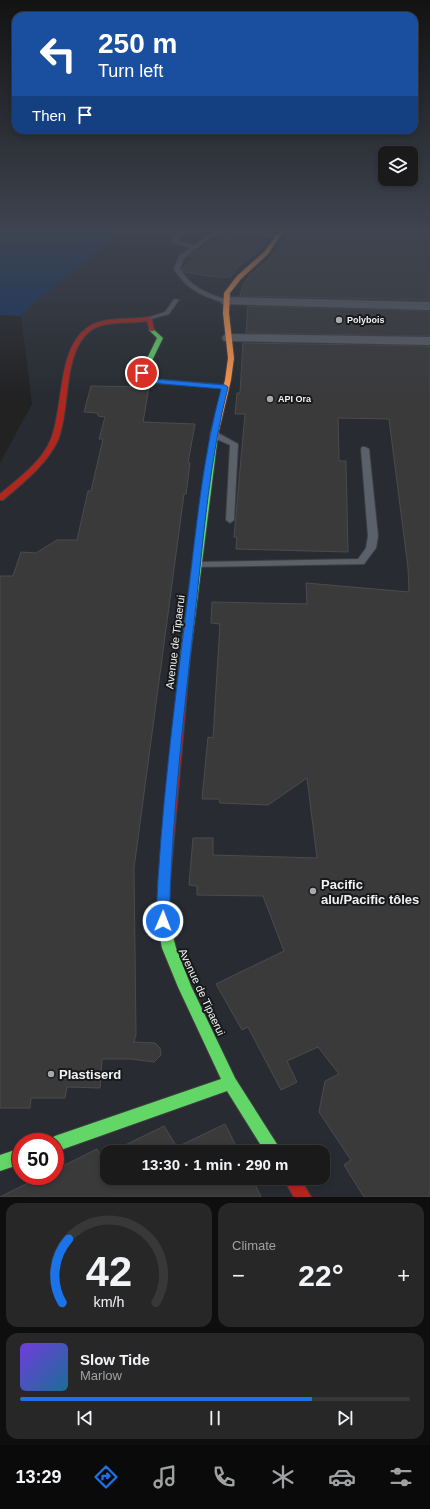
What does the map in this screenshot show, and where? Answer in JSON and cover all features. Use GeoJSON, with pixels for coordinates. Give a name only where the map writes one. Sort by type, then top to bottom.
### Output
{"type":"FeatureCollection","features":[{"type":"Feature","properties":{"kind":"main road","name":"Avenue de Tipaerui"},"geometry":{"type":"LineString","coordinates":[[232,285],[226,301],[226,320],[231,349],[225,387],[218,413],[206,488],[173,774],[164,885],[163,921],[169,948],[185,987],[230,1083],[270,1145]]}},
{"type":"Feature","properties":{"kind":"main road"},"geometry":{"type":"LineString","coordinates":[[0,498],[29,473],[45,454],[54,439],[66,396],[70,364],[78,342],[84,332],[112,323],[149,320],[150,328],[160,338],[142,373],[145,378],[152,381],[225,387]]}},
{"type":"Feature","properties":{"kind":"main road"},"geometry":{"type":"LineString","coordinates":[[64,1141],[230,1083]]}},
{"type":"Feature","properties":{"kind":"main road"},"geometry":{"type":"LineString","coordinates":[[0,1163],[12,1159]]}},
{"type":"Feature","properties":{"kind":"main road"},"geometry":{"type":"LineString","coordinates":[[295,1185],[303,1197]]}},
{"type":"Feature","properties":{"kind":"street"},"geometry":{"type":"LineString","coordinates":[[226,301],[430,306]]}},
{"type":"Feature","properties":{"kind":"street"},"geometry":{"type":"LineString","coordinates":[[229,338],[430,341]]}},
{"type":"Feature","properties":{"kind":"lane"},"geometry":{"type":"LineString","coordinates":[[189,285],[203,294],[226,301]]}},
{"type":"Feature","properties":{"kind":"lane"},"geometry":{"type":"LineString","coordinates":[[149,320],[167,313],[176,300]]}},
{"type":"Feature","properties":{"kind":"lane"},"geometry":{"type":"LineString","coordinates":[[215,435],[234,444],[230,520]]}},
{"type":"Feature","properties":{"kind":"lane"},"geometry":{"type":"LineString","coordinates":[[197,565],[361,562],[371,548],[373,536],[365,449]]}},
{"type":"Feature","properties":{"kind":"shaded area"},"geometry":{"type":"Polygon","coordinates":[[[0,285],[56,285],[36,301],[21,316],[0,315],[0,285]]]}},
{"type":"Feature","properties":{"kind":"shaded area"},"geometry":{"type":"Polygon","coordinates":[[[56,285],[430,285],[430,1197],[0,1197],[0,463],[32,404],[21,316],[36,301],[56,285]]]}},
{"type":"Feature","properties":{"kind":"building"},"geometry":{"type":"Polygon","coordinates":[[[243,285],[430,285],[430,300],[240,296],[243,285]]]}},
{"type":"Feature","properties":{"kind":"building","name":"Polybois"},"geometry":{"type":"Polygon","coordinates":[[[248,306],[430,311],[430,336],[246,333],[248,306]]]}},
{"type":"Feature","properties":{"kind":"building","name":"Pacific alu/Pacific tôles"},"geometry":{"type":"Polygon","coordinates":[[[243,343],[430,346],[430,1197],[364,1197],[344,1165],[351,1160],[319,1112],[325,1081],[339,1074],[318,1047],[287,1061],[297,1082],[281,1090],[248,1027],[242,1030],[216,984],[284,951],[263,896],[197,895],[197,886],[189,885],[193,838],[213,838],[213,855],[317,858],[307,778],[268,805],[220,803],[219,799],[202,799],[208,737],[213,738],[220,624],[211,623],[212,602],[307,604],[306,583],[409,592],[408,568],[389,419],[338,418],[339,461],[346,461],[348,552],[236,549],[237,537],[234,537],[245,414],[235,414],[237,393],[240,393],[243,343]]]}},
{"type":"Feature","properties":{"kind":"building"},"geometry":{"type":"Polygon","coordinates":[[[91,386],[149,387],[143,422],[195,424],[188,463],[190,463],[186,494],[184,494],[134,868],[136,1034],[134,1042],[155,1043],[160,1048],[161,1055],[154,1062],[131,1059],[102,1059],[100,1088],[67,1087],[65,1098],[31,1098],[30,1108],[0,1108],[0,576],[13,576],[21,552],[36,553],[57,540],[77,540],[88,491],[91,491],[103,439],[99,439],[105,417],[98,416],[98,413],[84,412],[91,386]]]}},
{"type":"Feature","properties":{"kind":"building"},"geometry":{"type":"Polygon","coordinates":[[[225,1124],[236,1145],[181,1145],[225,1124]]]}},
{"type":"Feature","properties":{"kind":"building"},"geometry":{"type":"Polygon","coordinates":[[[164,1126],[176,1145],[125,1145],[164,1126]]]}},
{"type":"Feature","properties":{"kind":"building"},"geometry":{"type":"Polygon","coordinates":[[[97,1149],[100,1155],[100,1185],[255,1185],[261,1197],[0,1197],[24,1185],[64,1185],[64,1166],[97,1149]]]}},
{"type":"Feature","properties":{"kind":"traffic: fast"},"geometry":{"type":"LineString","coordinates":[[152,330],[160,338],[143,373],[145,378],[153,381],[225,387]]}},
{"type":"Feature","properties":{"kind":"traffic: fast"},"geometry":{"type":"LineString","coordinates":[[185,658],[214,435]]}},
{"type":"Feature","properties":{"kind":"traffic: fast"},"geometry":{"type":"LineString","coordinates":[[164,883],[163,921],[169,948],[185,987],[230,1083],[270,1145]]}},
{"type":"Feature","properties":{"kind":"traffic: fast"},"geometry":{"type":"LineString","coordinates":[[64,1141],[230,1083]]}},
{"type":"Feature","properties":{"kind":"traffic: fast"},"geometry":{"type":"LineString","coordinates":[[0,1163],[12,1159]]}},
{"type":"Feature","properties":{"kind":"traffic: slow"},"geometry":{"type":"LineString","coordinates":[[214,435],[230,369],[231,348],[225,306],[227,293],[232,285]]}},
{"type":"Feature","properties":{"kind":"traffic: jam"},"geometry":{"type":"LineString","coordinates":[[0,498],[23,479],[37,464],[54,440],[61,413],[69,364],[80,338],[89,329],[110,322],[149,319],[152,330]]}},
{"type":"Feature","properties":{"kind":"traffic: jam"},"geometry":{"type":"LineString","coordinates":[[164,883],[185,658]]}},
{"type":"Feature","properties":{"kind":"traffic: jam"},"geometry":{"type":"LineString","coordinates":[[295,1185],[303,1197]]}},
{"type":"Feature","properties":{"kind":"place","name":"Polybois"},"geometry":{"type":"Point","coordinates":[339,320]}},
{"type":"Feature","properties":{"kind":"place","name":"API Ora"},"geometry":{"type":"Point","coordinates":[270,399]}},
{"type":"Feature","properties":{"kind":"place","name":"Pacific alu/Pacific tôles"},"geometry":{"type":"Point","coordinates":[313,891]}},
{"type":"Feature","properties":{"kind":"place","name":"Plastiserd"},"geometry":{"type":"Point","coordinates":[51,1074]}},
{"type":"Feature","properties":{"kind":"route"},"geometry":{"type":"LineString","coordinates":[[142,373],[145,378],[152,381],[225,387],[218,413],[206,488],[180,697],[164,885],[163,921]]}}]}
